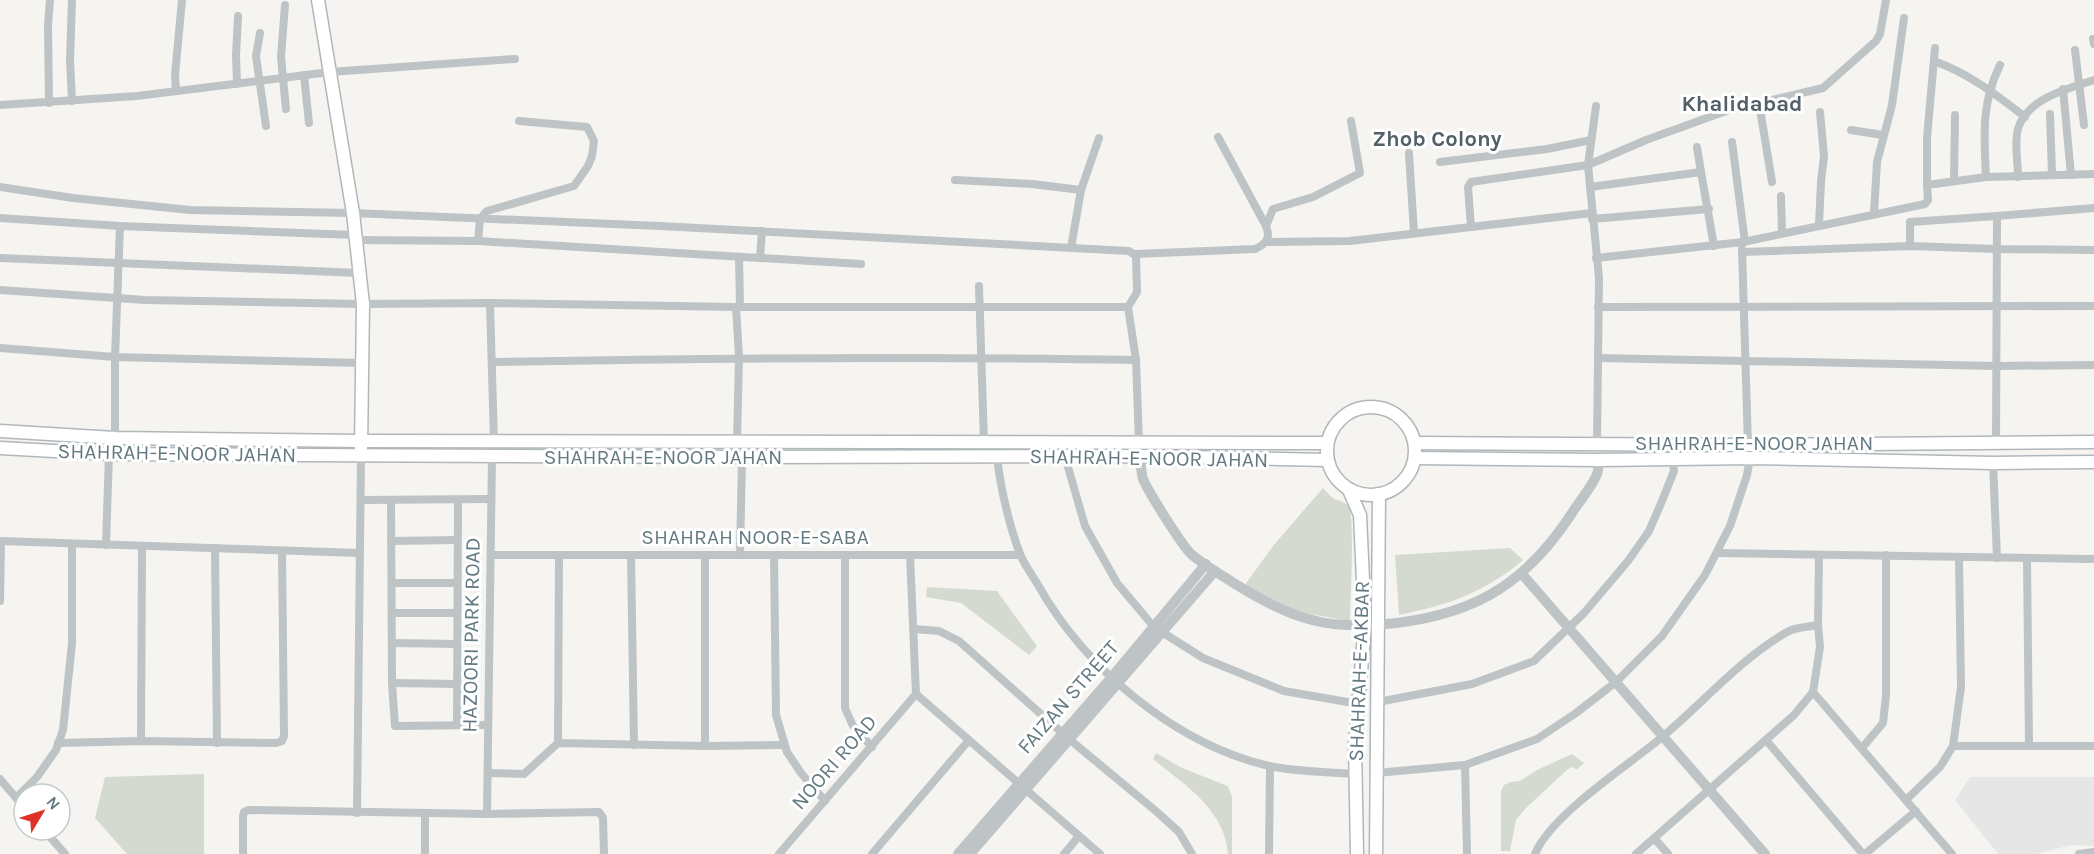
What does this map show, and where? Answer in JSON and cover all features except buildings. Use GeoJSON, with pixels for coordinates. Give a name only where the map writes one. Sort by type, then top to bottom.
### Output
{"type":"FeatureCollection","features":[{"type":"Feature","properties":{"kind":"main road"},"geometry":{"type":"LineString","coordinates":[[318,0],[353,213],[363,304],[361,456]]}},
{"type":"Feature","properties":{"kind":"main road"},"geometry":{"type":"LineString","coordinates":[[1373,406],[1395,414],[1404,422],[1415,443],[1415,458],[1407,477],[1401,484],[1393,490],[1372,496],[1349,490],[1338,481],[1327,460],[1326,443],[1328,434],[1345,414],[1373,406]]}},
{"type":"Feature","properties":{"kind":"main road","name":"SHAHRAH-E-NOOR JAHAN"},"geometry":{"type":"LineString","coordinates":[[0,431],[115,438],[361,441],[984,442],[1327,460]]}},
{"type":"Feature","properties":{"kind":"main road"},"geometry":{"type":"LineString","coordinates":[[40,451],[42,435]]}},
{"type":"Feature","properties":{"kind":"main road"},"geometry":{"type":"LineString","coordinates":[[606,442],[606,457]]}},
{"type":"Feature","properties":{"kind":"main road"},"geometry":{"type":"LineString","coordinates":[[955,442],[956,458]]}},
{"type":"Feature","properties":{"kind":"main road","name":"SHAHRAH-E-NOOR JAHAN"},"geometry":{"type":"LineString","coordinates":[[1415,443],[1748,445],[2094,442]]}},
{"type":"Feature","properties":{"kind":"main road","name":"SHAHRAH-E-NOOR JAHAN"},"geometry":{"type":"LineString","coordinates":[[0,448],[109,454],[956,458],[1068,456],[1139,450],[1326,443]]}},
{"type":"Feature","properties":{"kind":"main road","name":"SHAHRAH-E-NOOR JAHAN"},"geometry":{"type":"LineString","coordinates":[[1415,458],[1598,460],[1750,458],[1993,463],[2094,462]]}},
{"type":"Feature","properties":{"kind":"main road","name":"SHAHRAH-E-AKBAR"},"geometry":{"type":"LineString","coordinates":[[1349,490],[1360,515],[1378,702],[1376,854]]}},
{"type":"Feature","properties":{"kind":"main road","name":"SHAHRAH-E-AKBAR"},"geometry":{"type":"LineString","coordinates":[[1357,854],[1355,743],[1371,625],[1378,494]]}},
{"type":"Feature","properties":{"kind":"street"},"geometry":{"type":"LineString","coordinates":[[49,103],[50,0]]}},
{"type":"Feature","properties":{"kind":"street"},"geometry":{"type":"LineString","coordinates":[[72,0],[70,60],[72,101]]}},
{"type":"Feature","properties":{"kind":"street"},"geometry":{"type":"LineString","coordinates":[[176,91],[175,75],[182,0]]}},
{"type":"Feature","properties":{"kind":"street"},"geometry":{"type":"LineString","coordinates":[[1472,227],[1468,187],[1471,182],[1588,165],[1647,140],[1729,110],[1827,86],[1876,41],[1880,34],[1886,0]]}},
{"type":"Feature","properties":{"kind":"street"},"geometry":{"type":"LineString","coordinates":[[285,5],[281,57],[286,109]]}},
{"type":"Feature","properties":{"kind":"street"},"geometry":{"type":"LineString","coordinates":[[237,84],[238,16]]}},
{"type":"Feature","properties":{"kind":"street"},"geometry":{"type":"LineString","coordinates":[[1874,214],[1877,162],[1892,105],[1905,18]]}},
{"type":"Feature","properties":{"kind":"street"},"geometry":{"type":"LineString","coordinates":[[260,33],[256,56],[266,126]]}},
{"type":"Feature","properties":{"kind":"street"},"geometry":{"type":"LineString","coordinates":[[2093,39],[2094,44]]}},
{"type":"Feature","properties":{"kind":"street"},"geometry":{"type":"LineString","coordinates":[[1596,258],[1744,242],[1927,203],[1927,138],[1935,48]]}},
{"type":"Feature","properties":{"kind":"street"},"geometry":{"type":"LineString","coordinates":[[2075,50],[2084,125]]}},
{"type":"Feature","properties":{"kind":"street"},"geometry":{"type":"LineString","coordinates":[[0,105],[49,103],[176,91],[330,72],[515,59]]}},
{"type":"Feature","properties":{"kind":"street"},"geometry":{"type":"LineString","coordinates":[[1934,61],[1952,67],[1989,90],[2025,117]]}},
{"type":"Feature","properties":{"kind":"street"},"geometry":{"type":"LineString","coordinates":[[1986,177],[1984,118],[1989,90],[2000,65]]}},
{"type":"Feature","properties":{"kind":"street"},"geometry":{"type":"LineString","coordinates":[[304,75],[309,123]]}},
{"type":"Feature","properties":{"kind":"street"},"geometry":{"type":"LineString","coordinates":[[2018,177],[2018,132],[2025,117],[2042,101],[2063,89],[2094,80]]}},
{"type":"Feature","properties":{"kind":"street"},"geometry":{"type":"LineString","coordinates":[[2063,89],[2071,175]]}},
{"type":"Feature","properties":{"kind":"street"},"geometry":{"type":"LineString","coordinates":[[1759,103],[1772,182]]}},
{"type":"Feature","properties":{"kind":"street"},"geometry":{"type":"LineString","coordinates":[[1596,106],[1588,165],[1599,278],[1597,444]]}},
{"type":"Feature","properties":{"kind":"street"},"geometry":{"type":"LineString","coordinates":[[1819,225],[1824,156],[1820,112]]}},
{"type":"Feature","properties":{"kind":"street"},"geometry":{"type":"LineString","coordinates":[[2050,114],[2052,175]]}},
{"type":"Feature","properties":{"kind":"street"},"geometry":{"type":"LineString","coordinates":[[1954,115],[1954,180]]}},
{"type":"Feature","properties":{"kind":"street"},"geometry":{"type":"LineString","coordinates":[[1266,226],[1273,209],[1313,197],[1360,172],[1351,121]]}},
{"type":"Feature","properties":{"kind":"street"},"geometry":{"type":"LineString","coordinates":[[478,241],[480,219],[492,209],[574,186],[588,166],[594,141],[587,127],[519,122]]}},
{"type":"Feature","properties":{"kind":"street"},"geometry":{"type":"LineString","coordinates":[[1851,130],[1883,135]]}},
{"type":"Feature","properties":{"kind":"street"},"geometry":{"type":"LineString","coordinates":[[1071,248],[1081,190],[1099,138]]}},
{"type":"Feature","properties":{"kind":"street"},"geometry":{"type":"LineString","coordinates":[[0,187],[73,198],[190,210],[353,213],[762,231],[1130,251],[1135,254],[1255,249],[1266,242],[1269,236],[1266,226],[1218,138]]}},
{"type":"Feature","properties":{"kind":"street"},"geometry":{"type":"LineString","coordinates":[[1440,162],[1547,149],[1591,140]]}},
{"type":"Feature","properties":{"kind":"street"},"geometry":{"type":"LineString","coordinates":[[1732,142],[1744,242],[1742,252],[1748,445]]}},
{"type":"Feature","properties":{"kind":"street"},"geometry":{"type":"LineString","coordinates":[[1696,147],[1714,246]]}},
{"type":"Feature","properties":{"kind":"street"},"geometry":{"type":"LineString","coordinates":[[1409,153],[1414,233]]}},
{"type":"Feature","properties":{"kind":"street"},"geometry":{"type":"LineString","coordinates":[[1590,187],[1701,172]]}},
{"type":"Feature","properties":{"kind":"street"},"geometry":{"type":"LineString","coordinates":[[1927,185],[1986,177],[2094,174]]}},
{"type":"Feature","properties":{"kind":"street"},"geometry":{"type":"LineString","coordinates":[[955,180],[1032,184],[1081,190]]}},
{"type":"Feature","properties":{"kind":"street"},"geometry":{"type":"LineString","coordinates":[[1781,196],[1782,233]]}},
{"type":"Feature","properties":{"kind":"street"},"geometry":{"type":"LineString","coordinates":[[1910,206],[1910,246]]}},
{"type":"Feature","properties":{"kind":"street"},"geometry":{"type":"LineString","coordinates":[[1910,222],[2094,208]]}},
{"type":"Feature","properties":{"kind":"street"},"geometry":{"type":"LineString","coordinates":[[1266,242],[1350,241],[1592,216],[1709,209]]}},
{"type":"Feature","properties":{"kind":"street"},"geometry":{"type":"LineString","coordinates":[[1996,442],[1997,216]]}},
{"type":"Feature","properties":{"kind":"street"},"geometry":{"type":"LineString","coordinates":[[0,218],[355,238],[478,241],[861,264]]}},
{"type":"Feature","properties":{"kind":"street"},"geometry":{"type":"LineString","coordinates":[[115,438],[115,357],[120,226]]}},
{"type":"Feature","properties":{"kind":"street"},"geometry":{"type":"LineString","coordinates":[[760,258],[762,231]]}},
{"type":"Feature","properties":{"kind":"street"},"geometry":{"type":"LineString","coordinates":[[1742,252],[1910,246],[2094,250]]}},
{"type":"Feature","properties":{"kind":"street"},"geometry":{"type":"LineString","coordinates":[[1135,254],[1137,292],[1128,307],[1136,360],[1139,450],[1143,478],[1156,502],[1190,552],[1210,568],[1265,603],[1306,619],[1352,626],[1407,623],[1449,614],[1483,601],[1522,574],[1556,538],[1598,474],[1598,460]]}},
{"type":"Feature","properties":{"kind":"street"},"geometry":{"type":"LineString","coordinates":[[737,441],[740,256]]}},
{"type":"Feature","properties":{"kind":"street"},"geometry":{"type":"LineString","coordinates":[[0,258],[119,265],[359,273]]}},
{"type":"Feature","properties":{"kind":"street"},"geometry":{"type":"LineString","coordinates":[[979,286],[984,442]]}},
{"type":"Feature","properties":{"kind":"street"},"geometry":{"type":"LineString","coordinates":[[0,290],[118,298],[363,304],[1128,307]]}},
{"type":"Feature","properties":{"kind":"street"},"geometry":{"type":"LineString","coordinates":[[490,303],[494,442]]}},
{"type":"Feature","properties":{"kind":"street"},"geometry":{"type":"LineString","coordinates":[[1598,307],[2094,306]]}},
{"type":"Feature","properties":{"kind":"street"},"geometry":{"type":"LineString","coordinates":[[0,348],[115,357],[362,363]]}},
{"type":"Feature","properties":{"kind":"street"},"geometry":{"type":"LineString","coordinates":[[493,362],[739,357],[983,357],[1136,360]]}},
{"type":"Feature","properties":{"kind":"street"},"geometry":{"type":"LineString","coordinates":[[1598,358],[1996,366],[2094,365]]}},
{"type":"Feature","properties":{"kind":"street"},"geometry":{"type":"LineString","coordinates":[[106,545],[109,454]]}},
{"type":"Feature","properties":{"kind":"street"},"geometry":{"type":"LineString","coordinates":[[357,813],[361,456]]}},
{"type":"Feature","properties":{"kind":"street","name":"HAZOORI PARK ROAD"},"geometry":{"type":"LineString","coordinates":[[487,813],[492,456]]}},
{"type":"Feature","properties":{"kind":"street"},"geometry":{"type":"LineString","coordinates":[[997,456],[999,477],[1020,555],[1052,610],[1085,651],[1114,681],[1168,721],[1219,749],[1269,766],[1355,774]]}},
{"type":"Feature","properties":{"kind":"street"},"geometry":{"type":"LineString","coordinates":[[1068,456],[1068,467],[1085,526],[1118,583],[1158,629],[1203,658],[1284,691],[1359,704]]}},
{"type":"Feature","properties":{"kind":"street"},"geometry":{"type":"LineString","coordinates":[[741,555],[742,457]]}},
{"type":"Feature","properties":{"kind":"street"},"geometry":{"type":"LineString","coordinates":[[1377,773],[1465,765],[1537,739],[1616,682],[1662,636],[1706,575],[1740,496],[1750,458]]}},
{"type":"Feature","properties":{"kind":"street"},"geometry":{"type":"LineString","coordinates":[[1378,702],[1472,684],[1534,661],[1607,588],[1649,531],[1674,471],[1672,459]]}},
{"type":"Feature","properties":{"kind":"street"},"geometry":{"type":"LineString","coordinates":[[1993,463],[1997,558]]}},
{"type":"Feature","properties":{"kind":"street"},"geometry":{"type":"LineString","coordinates":[[361,500],[490,500]]}},
{"type":"Feature","properties":{"kind":"street"},"geometry":{"type":"LineString","coordinates":[[391,500],[394,726],[488,725]]}},
{"type":"Feature","properties":{"kind":"street"},"geometry":{"type":"LineString","coordinates":[[457,725],[458,500]]}},
{"type":"Feature","properties":{"kind":"street"},"geometry":{"type":"LineString","coordinates":[[391,541],[458,540]]}},
{"type":"Feature","properties":{"kind":"street"},"geometry":{"type":"LineString","coordinates":[[0,601],[1,541],[359,553]]}},
{"type":"Feature","properties":{"kind":"street"},"geometry":{"type":"LineString","coordinates":[[32,782],[56,750],[64,719],[72,643],[72,544]]}},
{"type":"Feature","properties":{"kind":"street"},"geometry":{"type":"LineString","coordinates":[[141,741],[142,546]]}},
{"type":"Feature","properties":{"kind":"street"},"geometry":{"type":"LineString","coordinates":[[215,548],[217,743]]}},
{"type":"Feature","properties":{"kind":"street"},"geometry":{"type":"LineString","coordinates":[[58,743],[141,741],[276,743],[282,741],[284,736],[282,551]]}},
{"type":"Feature","properties":{"kind":"street"},"geometry":{"type":"LineString","coordinates":[[1717,553],[2094,559]]}},
{"type":"Feature","properties":{"kind":"street","name":"SHAHRAH NOOR-E-SABA"},"geometry":{"type":"LineString","coordinates":[[491,555],[1020,555]]}},
{"type":"Feature","properties":{"kind":"street"},"geometry":{"type":"LineString","coordinates":[[631,555],[634,745]]}},
{"type":"Feature","properties":{"kind":"street"},"geometry":{"type":"LineString","coordinates":[[705,555],[705,746]]}},
{"type":"Feature","properties":{"kind":"street"},"geometry":{"type":"LineString","coordinates":[[774,555],[776,715],[785,745],[801,773],[825,801]]}},
{"type":"Feature","properties":{"kind":"street"},"geometry":{"type":"LineString","coordinates":[[845,555],[845,708],[853,726],[872,747]]}},
{"type":"Feature","properties":{"kind":"street"},"geometry":{"type":"LineString","coordinates":[[910,555],[916,694],[1101,854]]}},
{"type":"Feature","properties":{"kind":"street"},"geometry":{"type":"LineString","coordinates":[[1636,854],[1794,715],[1813,692],[1820,647],[1819,555]]}},
{"type":"Feature","properties":{"kind":"street"},"geometry":{"type":"LineString","coordinates":[[1862,748],[1883,723],[1886,696],[1886,555]]}},
{"type":"Feature","properties":{"kind":"street"},"geometry":{"type":"LineString","coordinates":[[558,743],[559,556]]}},
{"type":"Feature","properties":{"kind":"street"},"geometry":{"type":"LineString","coordinates":[[1906,800],[1940,767],[1953,746],[1961,687],[1959,558]]}},
{"type":"Feature","properties":{"kind":"street"},"geometry":{"type":"LineString","coordinates":[[2027,558],[2029,746]]}},
{"type":"Feature","properties":{"kind":"street","name":"FAIZAN STREET"},"geometry":{"type":"LineString","coordinates":[[958,854],[1022,786],[1210,568]]}},
{"type":"Feature","properties":{"kind":"street"},"geometry":{"type":"LineString","coordinates":[[1522,574],[1765,854]]}},
{"type":"Feature","properties":{"kind":"street"},"geometry":{"type":"LineString","coordinates":[[392,583],[457,583]]}},
{"type":"Feature","properties":{"kind":"street"},"geometry":{"type":"LineString","coordinates":[[392,613],[457,613]]}},
{"type":"Feature","properties":{"kind":"street"},"geometry":{"type":"LineString","coordinates":[[1535,854],[1550,829],[1663,736],[1759,651],[1789,631],[1818,625]]}},
{"type":"Feature","properties":{"kind":"street"},"geometry":{"type":"LineString","coordinates":[[914,629],[939,631],[959,641],[1179,832],[1192,854]]}},
{"type":"Feature","properties":{"kind":"street"},"geometry":{"type":"LineString","coordinates":[[392,643],[457,644]]}},
{"type":"Feature","properties":{"kind":"street"},"geometry":{"type":"LineString","coordinates":[[392,683],[457,684]]}},
{"type":"Feature","properties":{"kind":"street"},"geometry":{"type":"LineString","coordinates":[[1813,692],[1953,854]]}},
{"type":"Feature","properties":{"kind":"street","name":"NOORI ROAD"},"geometry":{"type":"LineString","coordinates":[[779,854],[916,694]]}},
{"type":"Feature","properties":{"kind":"street"},"geometry":{"type":"LineString","coordinates":[[872,854],[969,740]]}},
{"type":"Feature","properties":{"kind":"street"},"geometry":{"type":"LineString","coordinates":[[1766,740],[1864,854],[1916,811]]}},
{"type":"Feature","properties":{"kind":"street"},"geometry":{"type":"LineString","coordinates":[[488,773],[524,774],[558,743],[785,745]]}},
{"type":"Feature","properties":{"kind":"street"},"geometry":{"type":"LineString","coordinates":[[1953,746],[2094,746]]}},
{"type":"Feature","properties":{"kind":"street"},"geometry":{"type":"LineString","coordinates":[[1465,765],[1467,854]]}},
{"type":"Feature","properties":{"kind":"street"},"geometry":{"type":"LineString","coordinates":[[1269,766],[1269,854]]}},
{"type":"Feature","properties":{"kind":"street"},"geometry":{"type":"LineString","coordinates":[[0,779],[12,793]]}},
{"type":"Feature","properties":{"kind":"street","name":"FAIZAN STREET"},"geometry":{"type":"LineString","coordinates":[[970,854],[1022,786]]}},
{"type":"Feature","properties":{"kind":"street"},"geometry":{"type":"LineString","coordinates":[[243,854],[244,812],[248,810],[357,813],[599,812],[603,818],[604,854]]}},
{"type":"Feature","properties":{"kind":"street"},"geometry":{"type":"LineString","coordinates":[[424,813],[425,854]]}},
{"type":"Feature","properties":{"kind":"street"},"geometry":{"type":"LineString","coordinates":[[1064,854],[1079,836]]}},
{"type":"Feature","properties":{"kind":"street"},"geometry":{"type":"LineString","coordinates":[[1654,838],[1668,854]]}},
{"type":"Feature","properties":{"kind":"street"},"geometry":{"type":"LineString","coordinates":[[54,842],[65,854]]}},
{"type":"Feature","properties":{"kind":"street"},"geometry":{"type":"LineString","coordinates":[[2079,854],[2094,852]]}},
{"type":"Feature","properties":{"kind":"shaded area"},"geometry":{"type":"Polygon","coordinates":[[[1323,488],[1333,498],[1348,505],[1351,514],[1350,621],[1298,612],[1244,586],[1273,546],[1323,488]]]}},
{"type":"Feature","properties":{"kind":"shaded area"},"geometry":{"type":"Polygon","coordinates":[[[1510,548],[1523,560],[1494,581],[1449,602],[1399,615],[1395,555],[1510,548]]]}},
{"type":"Feature","properties":{"kind":"shaded area"},"geometry":{"type":"Polygon","coordinates":[[[927,587],[997,591],[1037,646],[1029,655],[961,603],[926,597],[927,587]]]}},
{"type":"Feature","properties":{"kind":"shaded area"},"geometry":{"type":"Polygon","coordinates":[[[1156,753],[1182,768],[1228,786],[1232,797],[1232,854],[1228,854],[1220,824],[1211,811],[1190,789],[1153,759],[1156,753]]]}},
{"type":"Feature","properties":{"kind":"shaded area"},"geometry":{"type":"Polygon","coordinates":[[[1572,754],[1584,763],[1576,770],[1573,767],[1568,769],[1526,808],[1516,820],[1510,851],[1501,851],[1501,791],[1504,785],[1520,781],[1537,770],[1572,754]]]}},
{"type":"Feature","properties":{"kind":"shaded area"},"geometry":{"type":"Polygon","coordinates":[[[204,774],[204,854],[127,854],[95,818],[105,777],[204,774]]]}},
{"type":"Feature","properties":{"kind":"shaded area"},"geometry":{"type":"Polygon","coordinates":[[[1970,777],[2094,777],[2094,846],[2071,845],[2036,854],[1998,854],[1955,800],[1970,777]]]}},
{"type":"Feature","properties":{"kind":"district","name":"Khalidabad"},"geometry":{"type":"Point","coordinates":[1742,104]}},
{"type":"Feature","properties":{"kind":"district","name":"Zhob Colony"},"geometry":{"type":"Point","coordinates":[1437,139]}}]}
